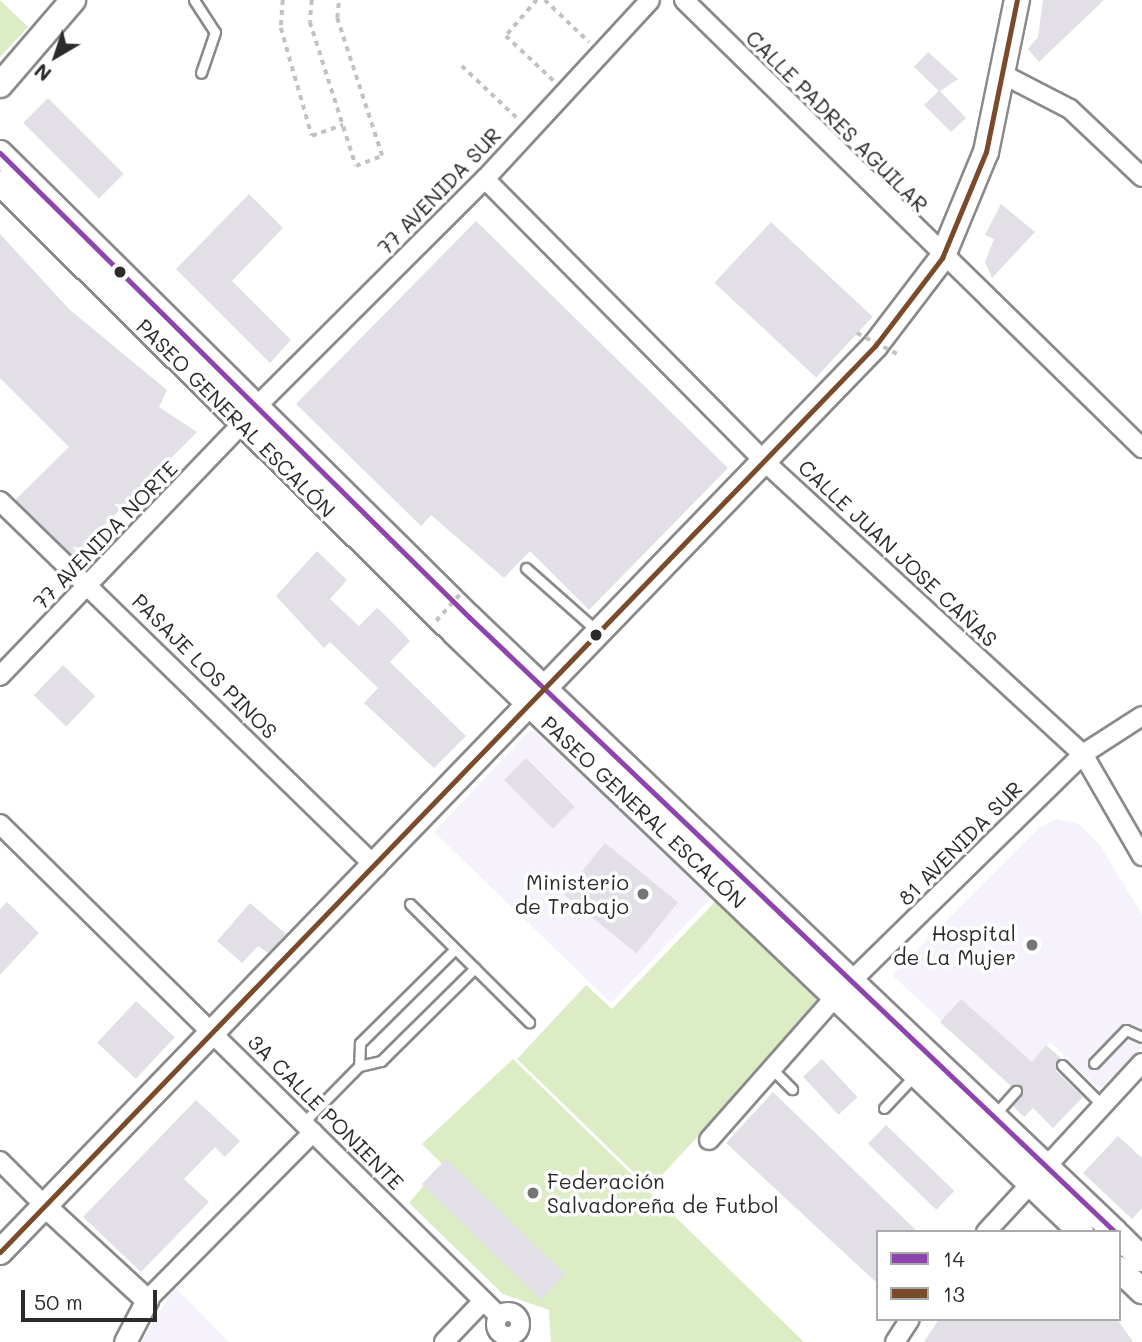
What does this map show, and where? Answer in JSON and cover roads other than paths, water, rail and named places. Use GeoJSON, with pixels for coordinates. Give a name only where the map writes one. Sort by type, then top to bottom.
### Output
{"type":"FeatureCollection","features":[{"type":"Feature","properties":{"kind":"main road"},"geometry":{"type":"LineString","coordinates":[[0,85],[73,0]]}},
{"type":"Feature","properties":{"kind":"main road"},"geometry":{"type":"LineString","coordinates":[[0,1252],[376,867],[766,463],[875,346],[942,258],[986,152],[1006,76],[1017,0]]}},
{"type":"Feature","properties":{"kind":"main road","name":"PASEO GENERAL ESCALÓN"},"geometry":{"type":"LineString","coordinates":[[0,153],[248,416]]}},
{"type":"Feature","properties":{"kind":"main road","name":"PASEO GENERAL ESCALÓN"},"geometry":{"type":"LineString","coordinates":[[0,183],[248,416],[538,698],[846,987],[996,1113],[1113,1230]]}},
{"type":"Feature","properties":{"kind":"main road","name":"PASEO GENERAL ESCALÓN"},"geometry":{"type":"LineString","coordinates":[[846,987],[916,1074],[1079,1230]]}},
{"type":"Feature","properties":{"kind":"main road"},"geometry":{"type":"LineString","coordinates":[[1121,1238],[1142,1258]]}},
{"type":"Feature","properties":{"kind":"main road"},"geometry":{"type":"LineString","coordinates":[[1121,1271],[1142,1291]]}},
{"type":"Feature","properties":{"kind":"street","name":"77 AVENIDA SUR"},"geometry":{"type":"LineString","coordinates":[[248,416],[485,179],[650,0]]}},
{"type":"Feature","properties":{"kind":"street","name":"CALLE PADRES AGUILAR"},"geometry":{"type":"LineString","coordinates":[[684,0],[942,258],[1142,448]]}},
{"type":"Feature","properties":{"kind":"street"},"geometry":{"type":"LineString","coordinates":[[1006,76],[1070,109],[1142,177]]}},
{"type":"Feature","properties":{"kind":"street","name":"CALLE JUAN JOSE CAÑAS"},"geometry":{"type":"LineString","coordinates":[[485,179],[766,463],[1083,754],[1142,856]]}},
{"type":"Feature","properties":{"kind":"street","name":"77 AVENIDA NORTE"},"geometry":{"type":"LineString","coordinates":[[0,676],[90,585],[248,416]]}},
{"type":"Feature","properties":{"kind":"street","name":"PASAJE LOS PINOS"},"geometry":{"type":"LineString","coordinates":[[0,501],[90,585],[376,867]]}},
{"type":"Feature","properties":{"kind":"street","name":"81 AVENIDA SUR"},"geometry":{"type":"LineString","coordinates":[[709,1140],[846,987],[1083,754],[1142,716]]}},
{"type":"Feature","properties":{"kind":"street","name":"3A CALLE PONIENTE"},"geometry":{"type":"LineString","coordinates":[[0,824],[215,1033],[499,1316]]}},
{"type":"Feature","properties":{"kind":"street"},"geometry":{"type":"LineString","coordinates":[[988,1230],[1142,1063]]}},
{"type":"Feature","properties":{"kind":"street"},"geometry":{"type":"LineString","coordinates":[[125,1342],[147,1300],[308,1127]]}},
{"type":"Feature","properties":{"kind":"street"},"geometry":{"type":"LineString","coordinates":[[0,1161],[147,1300]]}},
{"type":"Feature","properties":{"kind":"street"},"geometry":{"type":"LineString","coordinates":[[448,1340],[483,1301]]}},
{"type":"Feature","properties":{"kind":"street"},"geometry":{"type":"LineString","coordinates":[[895,1342],[909,1321]]}},
{"type":"Feature","properties":{"kind":"lane"},"geometry":{"type":"LineString","coordinates":[[194,0],[215,32],[201,73]]}},
{"type":"Feature","properties":{"kind":"lane"},"geometry":{"type":"LineString","coordinates":[[526,568],[600,634]]}},
{"type":"Feature","properties":{"kind":"lane"},"geometry":{"type":"LineString","coordinates":[[410,904],[529,1022]]}},
{"type":"Feature","properties":{"kind":"lane"},"geometry":{"type":"LineString","coordinates":[[359,1066],[360,1043],[455,949]]}},
{"type":"Feature","properties":{"kind":"lane"},"geometry":{"type":"LineString","coordinates":[[308,1127],[359,1066],[380,1061],[475,968]]}},
{"type":"Feature","properties":{"kind":"lane"},"geometry":{"type":"LineString","coordinates":[[1094,1063],[1126,1030],[1142,1037]]}},
{"type":"Feature","properties":{"kind":"lane"},"geometry":{"type":"LineString","coordinates":[[1062,1065],[1102,1105]]}},
{"type":"Feature","properties":{"kind":"lane"},"geometry":{"type":"LineString","coordinates":[[771,1068],[792,1089]]}},
{"type":"Feature","properties":{"kind":"lane"},"geometry":{"type":"LineString","coordinates":[[884,1108],[916,1074]]}},
{"type":"Feature","properties":{"kind":"lane"},"geometry":{"type":"LineString","coordinates":[[996,1113],[1016,1091]]}},
{"type":"Feature","properties":{"kind":"place","name":"Ministerio de Trabajo"},"geometry":{"type":"Point","coordinates":[643,894]}},
{"type":"Feature","properties":{"kind":"place","name":"Hospital de La Mujer"},"geometry":{"type":"Point","coordinates":[1032,945]}},
{"type":"Feature","properties":{"kind":"place","name":"Federación Salvadoreña de Futbol"},"geometry":{"type":"Point","coordinates":[533,1193]}}]}
